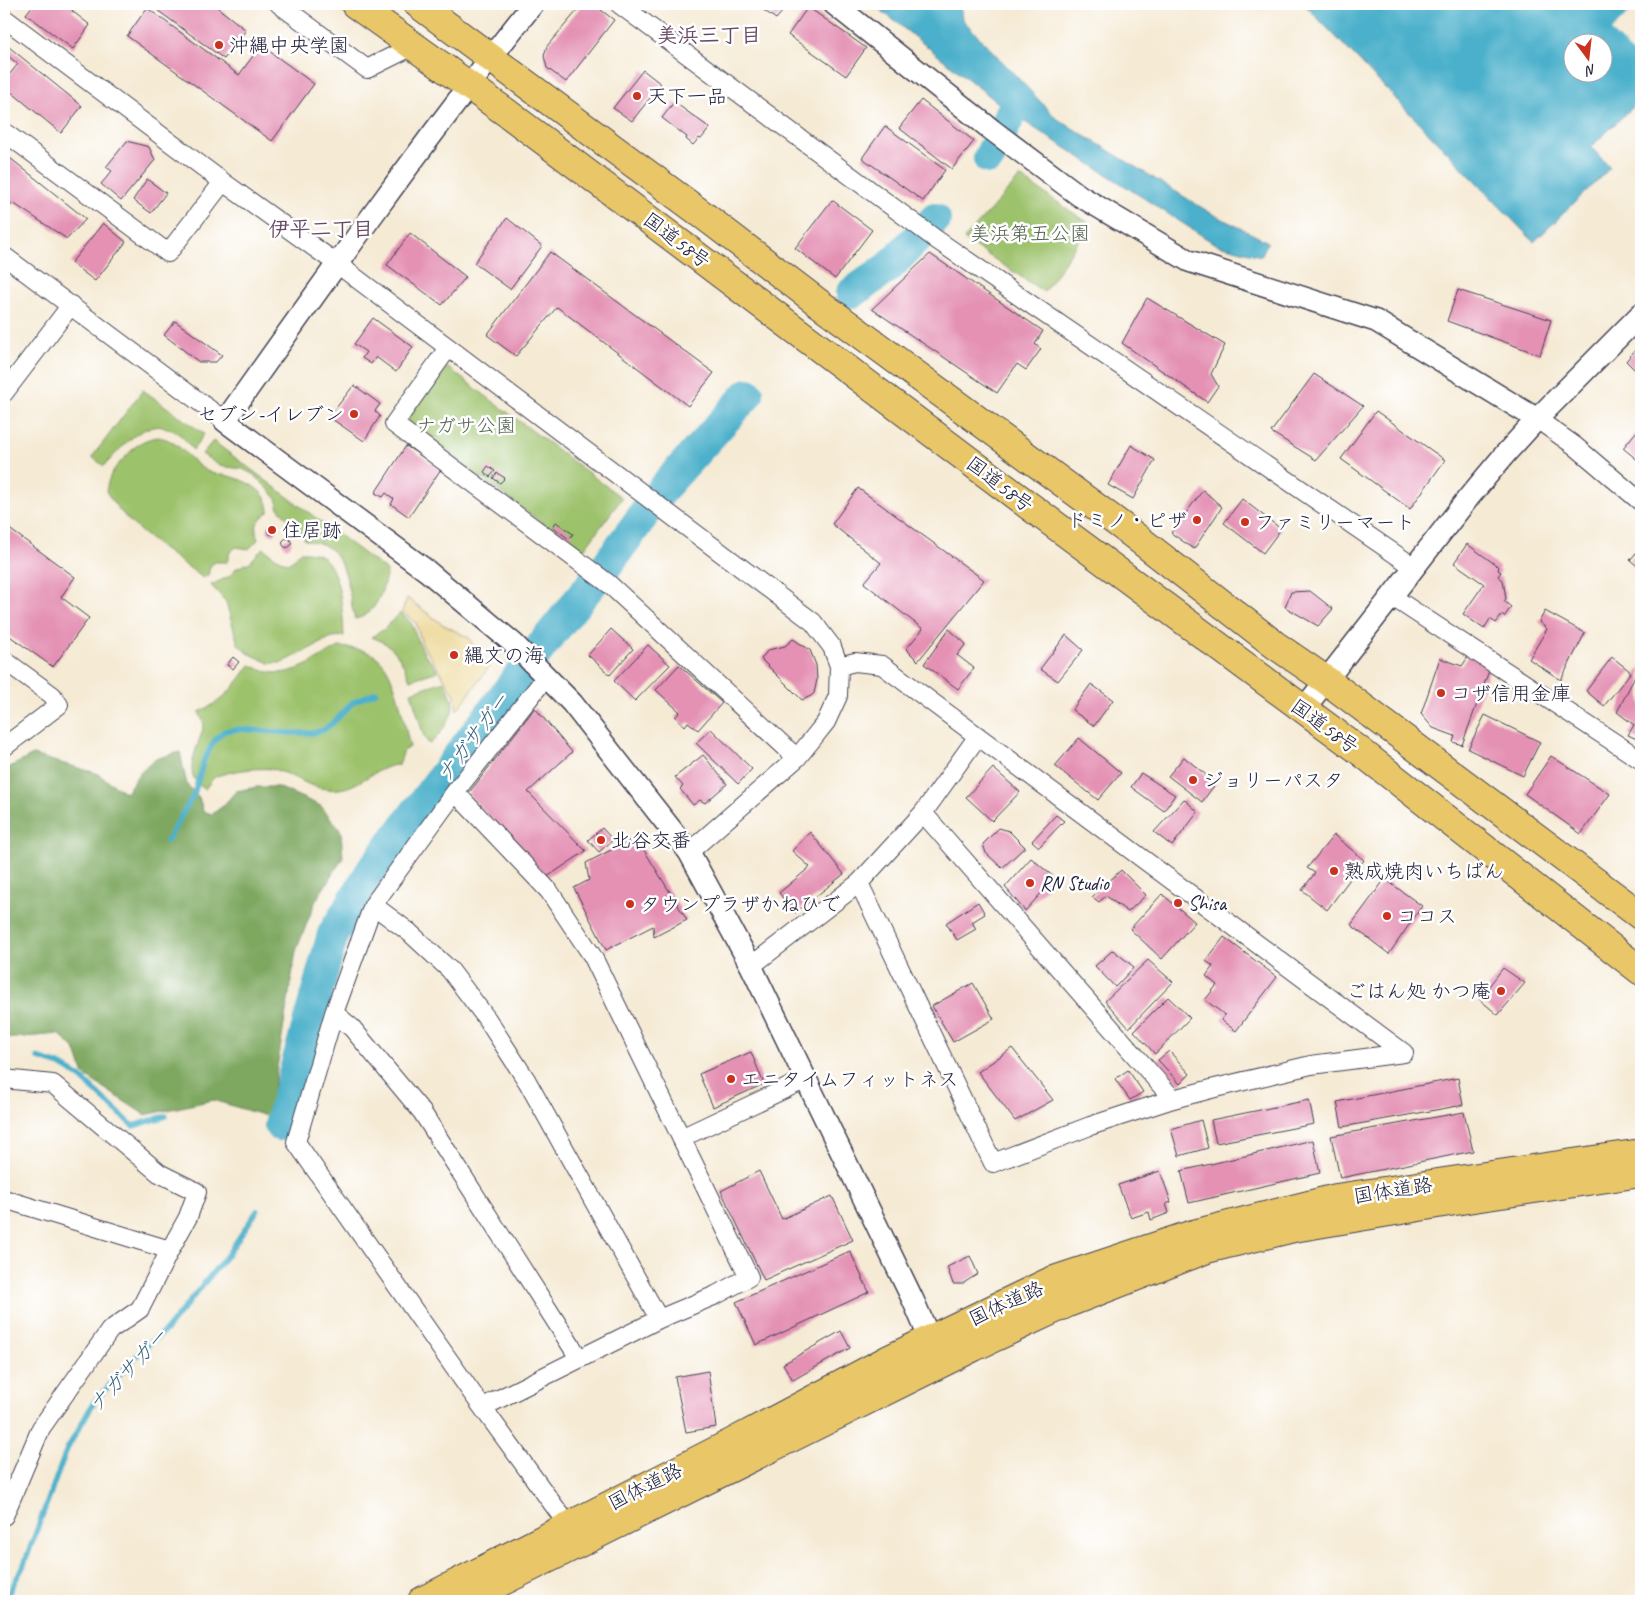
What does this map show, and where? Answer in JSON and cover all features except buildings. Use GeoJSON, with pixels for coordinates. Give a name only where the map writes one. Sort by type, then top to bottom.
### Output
{"type":"FeatureCollection","features":[{"type":"Feature","properties":{"kind":"main road","name":"国道58号"},"geometry":{"type":"LineString","coordinates":[[355,4],[585,171],[1386,772],[1641,971]]}},
{"type":"Feature","properties":{"kind":"main road","name":"国道58号"},"geometry":{"type":"LineString","coordinates":[[418,4],[1127,530],[1275,645],[1326,680],[1641,916]]}},
{"type":"Feature","properties":{"kind":"main road","name":"国体道路"},"geometry":{"type":"LineString","coordinates":[[422,1601],[929,1339],[1051,1281],[1193,1234],[1336,1198],[1641,1153]]}},
{"type":"Feature","properties":{"kind":"main road","name":"国体道路"},"geometry":{"type":"LineString","coordinates":[[463,1601],[1068,1303],[1207,1249],[1294,1228],[1467,1199],[1641,1173]]}},
{"type":"Feature","properties":{"kind":"street"},"geometry":{"type":"LineString","coordinates":[[280,4],[367,69],[413,46]]}},
{"type":"Feature","properties":{"kind":"street"},"geometry":{"type":"LineString","coordinates":[[225,422],[336,264],[468,87],[533,4]]}},
{"type":"Feature","properties":{"kind":"street"},"geometry":{"type":"LineString","coordinates":[[619,4],[937,240],[1414,567]]}},
{"type":"Feature","properties":{"kind":"street"},"geometry":{"type":"LineString","coordinates":[[834,4],[992,130],[1080,196],[1189,261],[1376,321],[1536,419],[1575,446],[1641,502]]}},
{"type":"Feature","properties":{"kind":"street"},"geometry":{"type":"LineString","coordinates":[[4,20],[336,264],[813,622],[832,647],[840,666],[838,696],[826,722],[797,758],[689,852]]}},
{"type":"Feature","properties":{"kind":"street"},"geometry":{"type":"LineString","coordinates":[[4,132],[168,253],[223,182]]}},
{"type":"Feature","properties":{"kind":"street"},"geometry":{"type":"LineString","coordinates":[[4,256],[427,571],[515,645],[572,703],[689,852],[751,966],[913,1300],[941,1364]]}},
{"type":"Feature","properties":{"kind":"street"},"geometry":{"type":"LineString","coordinates":[[4,393],[71,305]]}},
{"type":"Feature","properties":{"kind":"street"},"geometry":{"type":"LineString","coordinates":[[1303,710],[1469,497],[1536,419],[1641,314]]}},
{"type":"Feature","properties":{"kind":"street"},"geometry":{"type":"LineString","coordinates":[[448,348],[394,424],[610,584],[797,758]]}},
{"type":"Feature","properties":{"kind":"street"},"geometry":{"type":"LineString","coordinates":[[1391,596],[1641,760]]}},
{"type":"Feature","properties":{"kind":"street"},"geometry":{"type":"LineString","coordinates":[[4,660],[52,695],[59,705],[4,747]]}},
{"type":"Feature","properties":{"kind":"street"},"geometry":{"type":"LineString","coordinates":[[840,666],[854,662],[882,665],[1404,1054],[1312,1065],[1173,1099],[1090,1126],[993,1163],[859,883]]}},
{"type":"Feature","properties":{"kind":"street"},"geometry":{"type":"LineString","coordinates":[[545,677],[456,792],[373,905],[334,1013],[296,1142],[472,1393],[568,1525]]}},
{"type":"Feature","properties":{"kind":"street"},"geometry":{"type":"LineString","coordinates":[[751,966],[859,883],[923,813],[978,736]]}},
{"type":"Feature","properties":{"kind":"street"},"geometry":{"type":"LineString","coordinates":[[456,792],[549,892],[593,957],[749,1277],[716,1295],[659,1319],[483,1406]]}},
{"type":"Feature","properties":{"kind":"street"},"geometry":{"type":"LineString","coordinates":[[923,813],[1173,1099]]}},
{"type":"Feature","properties":{"kind":"street"},"geometry":{"type":"LineString","coordinates":[[373,905],[410,932],[450,970],[487,1019],[527,1081],[659,1319]]}},
{"type":"Feature","properties":{"kind":"street"},"geometry":{"type":"LineString","coordinates":[[334,1013],[352,1028],[422,1112],[579,1358]]}},
{"type":"Feature","properties":{"kind":"street"},"geometry":{"type":"LineString","coordinates":[[4,1079],[53,1084],[159,1173],[197,1192],[188,1217],[140,1309],[110,1330],[40,1428],[4,1516]]}},
{"type":"Feature","properties":{"kind":"street"},"geometry":{"type":"LineString","coordinates":[[681,1138],[806,1079]]}},
{"type":"Feature","properties":{"kind":"street"},"geometry":{"type":"LineString","coordinates":[[4,1199],[170,1250]]}},
{"type":"Feature","properties":{"kind":"green space","name":"美浜第五公園"},"geometry":{"type":"Polygon","coordinates":[[[1020,177],[1090,224],[1044,292],[964,239],[1020,177]]]}},
{"type":"Feature","properties":{"kind":"green space","name":"ナガサ公園"},"geometry":{"type":"Polygon","coordinates":[[[447,367],[622,498],[582,552],[410,426],[408,417],[447,367]]]}},
{"type":"Feature","properties":{"kind":"green space"},"geometry":{"type":"Polygon","coordinates":[[[143,390],[204,434],[193,450],[180,435],[168,428],[157,426],[147,429],[128,441],[104,466],[92,457],[143,390]]]}},
{"type":"Feature","properties":{"kind":"green space"},"geometry":{"type":"Polygon","coordinates":[[[158,437],[173,442],[209,472],[239,479],[253,486],[268,503],[269,511],[259,520],[256,526],[258,540],[249,549],[236,547],[230,552],[227,562],[215,562],[210,566],[208,575],[203,578],[137,528],[115,505],[106,491],[114,470],[128,454],[141,442],[158,437]]]}},
{"type":"Feature","properties":{"kind":"green space"},"geometry":{"type":"Polygon","coordinates":[[[213,441],[387,571],[378,601],[369,612],[363,617],[355,619],[348,582],[337,557],[325,546],[305,540],[303,535],[279,509],[276,498],[254,475],[243,469],[220,466],[202,454],[213,441]]]}},
{"type":"Feature","properties":{"kind":"green space"},"geometry":{"type":"Polygon","coordinates":[[[263,548],[287,563],[300,552],[318,554],[327,561],[337,581],[343,616],[344,636],[332,637],[282,663],[269,663],[248,653],[238,644],[226,602],[211,585],[230,576],[235,569],[250,562],[263,548]]]}},
{"type":"Feature","properties":{"kind":"green space"},"geometry":{"type":"Polygon","coordinates":[[[400,613],[412,625],[423,650],[438,671],[410,680],[400,659],[392,648],[371,637],[383,630],[400,613]]]}},
{"type":"Feature","properties":{"kind":"green space"},"geometry":{"type":"Polygon","coordinates":[[[339,647],[368,652],[378,658],[392,679],[410,747],[404,750],[399,765],[384,768],[355,784],[339,789],[314,786],[270,769],[245,770],[221,775],[215,777],[205,789],[197,783],[193,776],[192,768],[204,724],[199,712],[208,708],[228,693],[250,665],[275,673],[294,670],[313,662],[339,647]]]}},
{"type":"Feature","properties":{"kind":"green space"},"geometry":{"type":"Polygon","coordinates":[[[444,681],[452,699],[453,709],[445,726],[429,744],[424,737],[411,692],[444,681]]]}},
{"type":"Feature","properties":{"kind":"green space"},"geometry":{"type":"Polygon","coordinates":[[[180,752],[187,785],[199,797],[203,811],[212,814],[223,806],[236,791],[257,787],[278,787],[321,806],[341,831],[343,858],[316,900],[296,951],[269,1117],[213,1100],[145,1115],[84,1075],[76,1051],[59,1034],[4,1039],[4,770],[33,755],[96,773],[126,793],[140,772],[155,759],[180,752]]]}},
{"type":"Feature","properties":{"kind":"sand","name":"縄文の海"},"geometry":{"type":"Polygon","coordinates":[[[407,598],[442,624],[469,638],[480,658],[489,667],[457,710],[455,695],[422,644],[416,623],[402,612],[407,598]]]}},
{"type":"Feature","properties":{"kind":"water"},"geometry":{"type":"Polygon","coordinates":[[[873,4],[966,4],[961,9],[962,19],[1056,118],[1209,212],[1268,242],[1261,256],[1215,244],[1011,113],[873,4]]]}},
{"type":"Feature","properties":{"kind":"water"},"geometry":{"type":"Polygon","coordinates":[[[1304,4],[1641,4],[1641,99],[1591,147],[1610,168],[1534,242],[1304,4]]]}},
{"type":"Feature","properties":{"kind":"pier"},"geometry":{"type":"Polygon","coordinates":[[[1632,10],[1641,19],[1641,56],[1639,59],[1612,32],[1632,10]]]}},
{"type":"Feature","properties":{"kind":"waterway","name":"ナガサガー"},"geometry":{"type":"LineString","coordinates":[[989,158],[1011,113]]}},
{"type":"Feature","properties":{"kind":"waterway","name":"ナガサガー"},"geometry":{"type":"LineString","coordinates":[[852,293],[890,266],[935,219]]}},
{"type":"Feature","properties":{"kind":"waterway","name":"ナガサガー"},"geometry":{"type":"LineString","coordinates":[[280,1125],[333,934],[372,870],[547,639],[607,565],[664,487],[748,394]]}},
{"type":"Feature","properties":{"kind":"waterway"},"geometry":{"type":"LineString","coordinates":[[167,841],[194,794],[204,760],[214,741],[224,731],[240,729],[313,733],[325,729],[353,702],[376,692]]}},
{"type":"Feature","properties":{"kind":"waterway"},"geometry":{"type":"LineString","coordinates":[[38,1058],[60,1065],[80,1077],[133,1126],[166,1116]]}},
{"type":"Feature","properties":{"kind":"waterway","name":"ナガサガー"},"geometry":{"type":"LineString","coordinates":[[4,1601],[23,1567],[67,1449],[94,1402],[146,1346],[166,1330],[228,1254],[257,1211]]}},
{"type":"Feature","properties":{"kind":"place","name":"沖縄中央学園"},"geometry":{"type":"Point","coordinates":[219,45]}},
{"type":"Feature","properties":{"kind":"place","name":"天下一品"},"geometry":{"type":"Point","coordinates":[637,96]}},
{"type":"Feature","properties":{"kind":"place","name":"セブン-イレブン"},"geometry":{"type":"Point","coordinates":[354,414]}},
{"type":"Feature","properties":{"kind":"place","name":"ドミノ・ピザ"},"geometry":{"type":"Point","coordinates":[1197,520]}},
{"type":"Feature","properties":{"kind":"place","name":"ファミリーマート"},"geometry":{"type":"Point","coordinates":[1245,522]}},
{"type":"Feature","properties":{"kind":"place","name":"住居跡"},"geometry":{"type":"Point","coordinates":[272,530]}},
{"type":"Feature","properties":{"kind":"place","name":"縄文の海"},"geometry":{"type":"Point","coordinates":[454,655]}},
{"type":"Feature","properties":{"kind":"place","name":"コザ信用金庫"},"geometry":{"type":"Point","coordinates":[1441,693]}},
{"type":"Feature","properties":{"kind":"place","name":"ジョリーパスタ"},"geometry":{"type":"Point","coordinates":[1193,780]}},
{"type":"Feature","properties":{"kind":"place","name":"北谷交番"},"geometry":{"type":"Point","coordinates":[601,840]}},
{"type":"Feature","properties":{"kind":"place","name":"熟成焼肉いちばん"},"geometry":{"type":"Point","coordinates":[1334,871]}},
{"type":"Feature","properties":{"kind":"place","name":"RN Studio"},"geometry":{"type":"Point","coordinates":[1030,883]}},
{"type":"Feature","properties":{"kind":"place","name":"Shisa"},"geometry":{"type":"Point","coordinates":[1178,903]}},
{"type":"Feature","properties":{"kind":"place","name":"タウンプラザかねひで"},"geometry":{"type":"Point","coordinates":[630,904]}},
{"type":"Feature","properties":{"kind":"place","name":"ココス"},"geometry":{"type":"Point","coordinates":[1387,916]}},
{"type":"Feature","properties":{"kind":"place","name":"ごはん処 かつ庵"},"geometry":{"type":"Point","coordinates":[1501,991]}},
{"type":"Feature","properties":{"kind":"place","name":"エニタイムフィットネス"},"geometry":{"type":"Point","coordinates":[731,1079]}},
{"type":"Feature","properties":{"kind":"district","name":"美浜三丁目"},"geometry":{"type":"Point","coordinates":[709,35]}},
{"type":"Feature","properties":{"kind":"district","name":"伊平二丁目"},"geometry":{"type":"Point","coordinates":[321,229]}}]}
